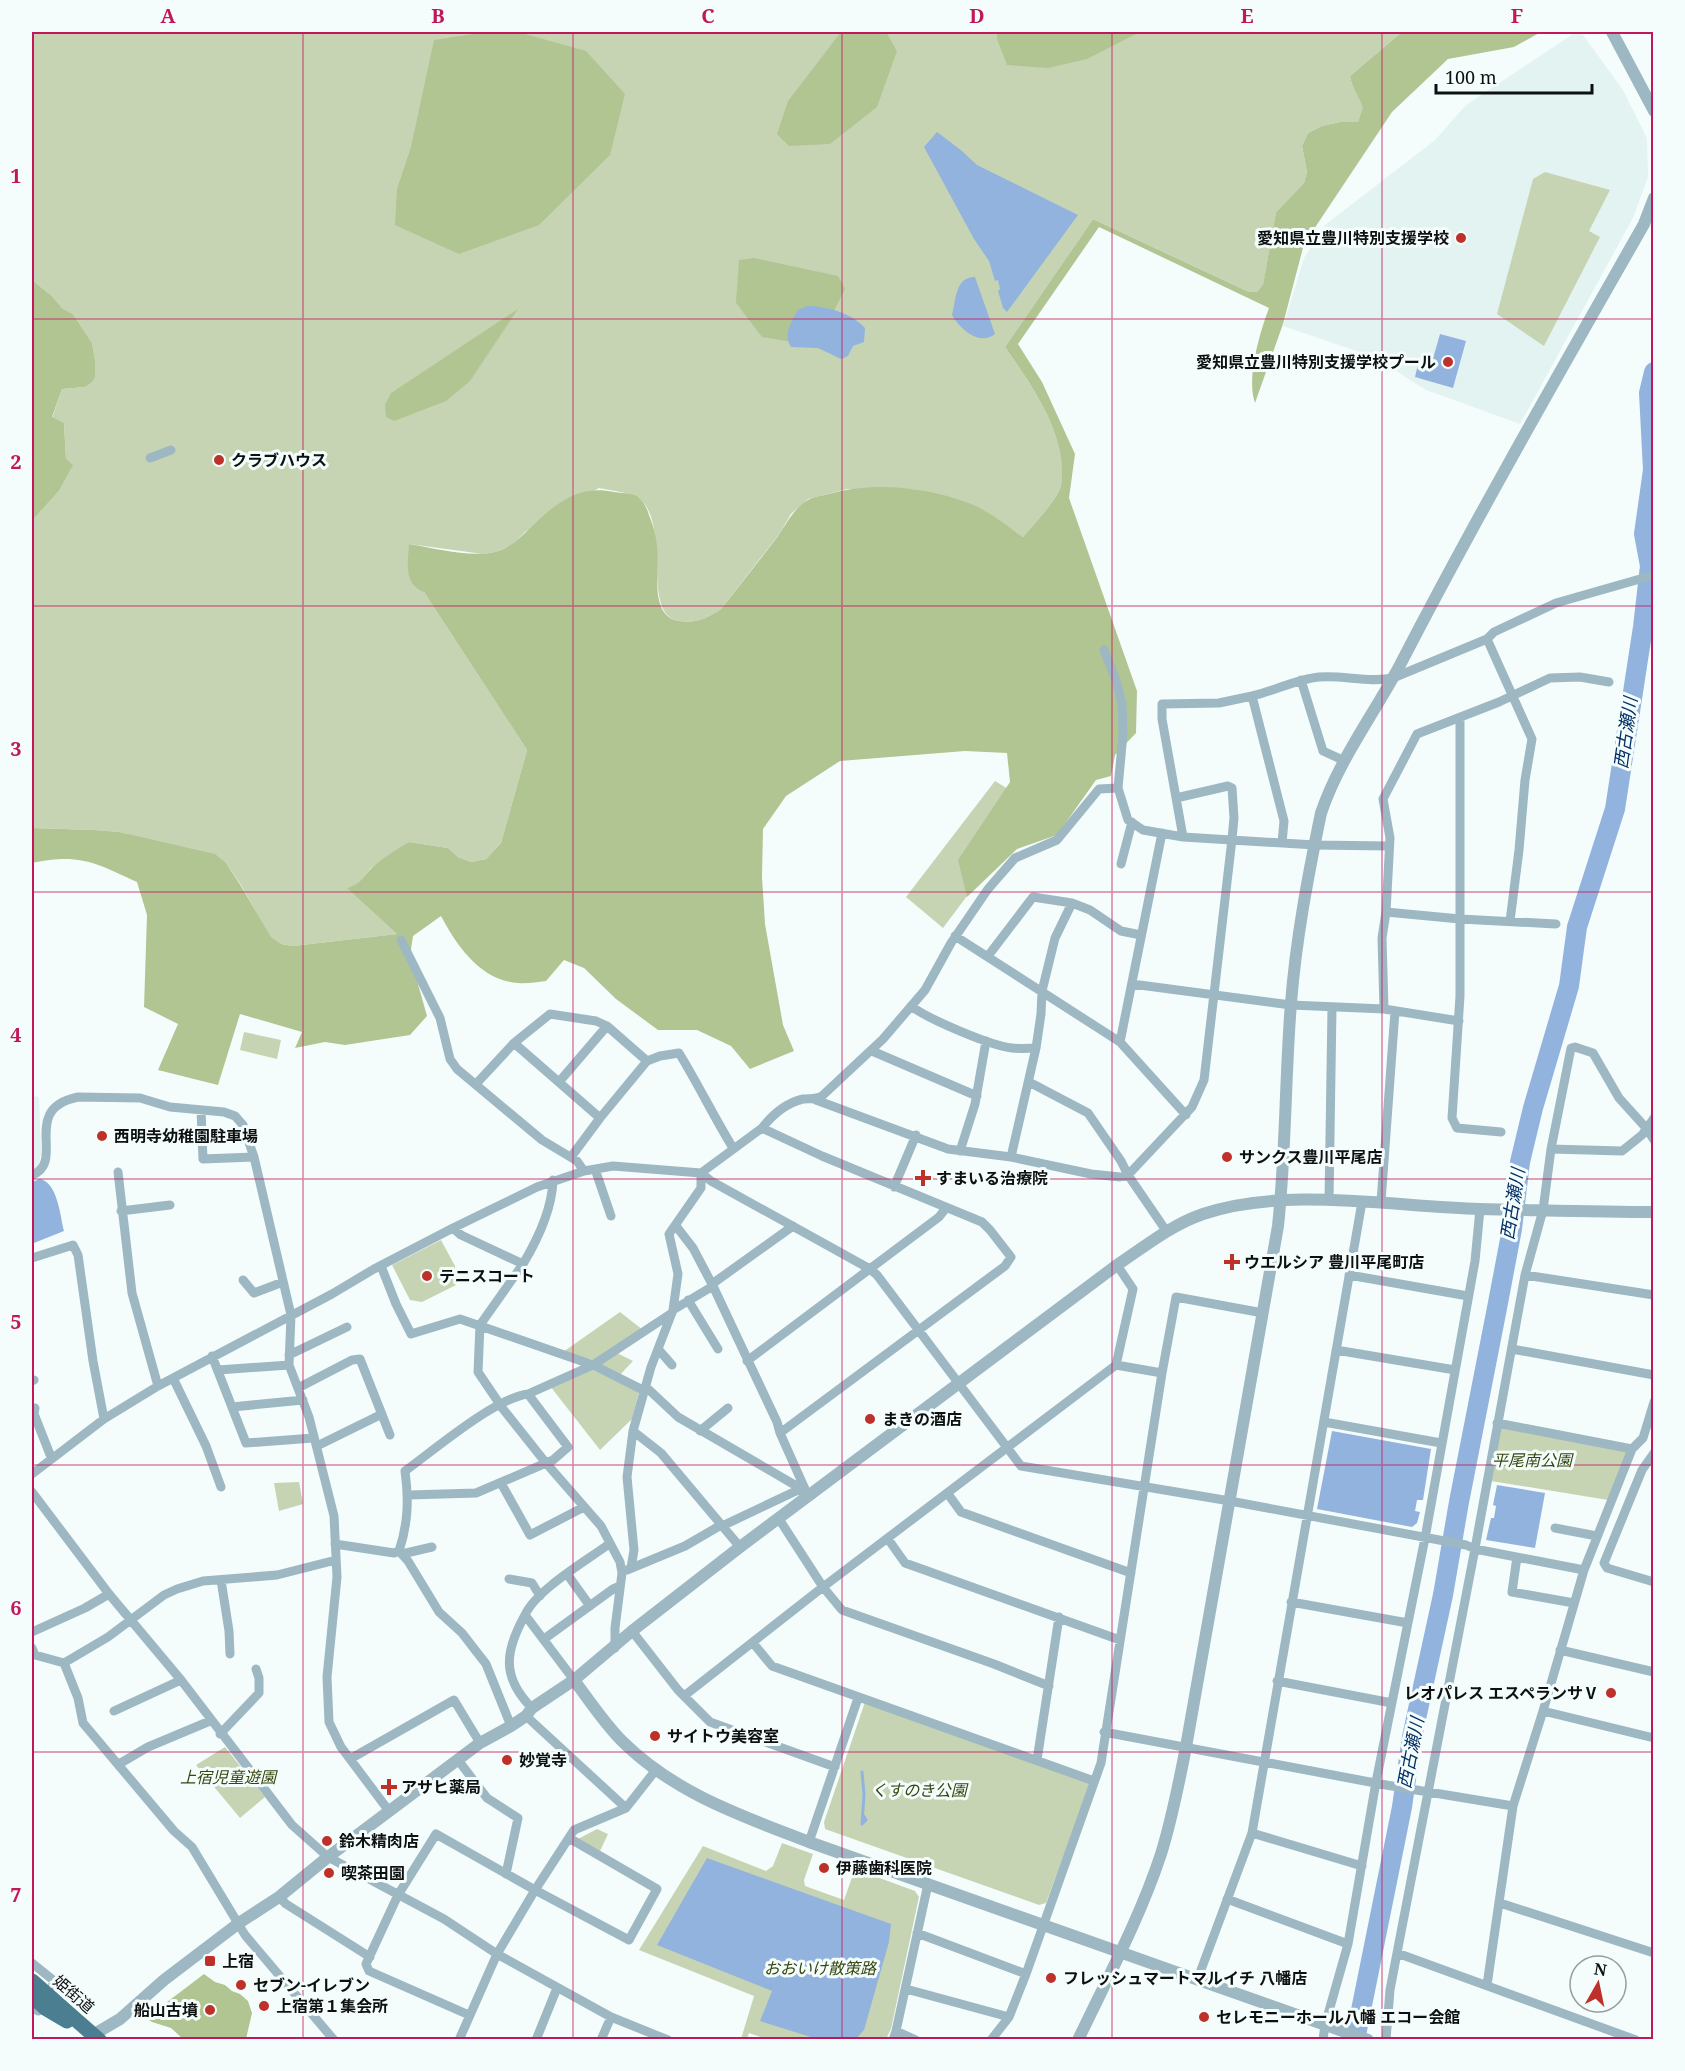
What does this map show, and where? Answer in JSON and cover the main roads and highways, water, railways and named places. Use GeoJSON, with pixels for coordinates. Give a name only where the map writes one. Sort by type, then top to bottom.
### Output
{"type":"FeatureCollection","features":[{"type":"Feature","properties":{"kind":"main road","name":"姫街道"},"geometry":{"type":"LineString","coordinates":[[32,1981],[43,2005]]}},
{"type":"Feature","properties":{"kind":"main road","name":"姫街道"},"geometry":{"type":"LineString","coordinates":[[32,1996],[93,2038]]}},
{"type":"Feature","properties":{"kind":"water"},"geometry":{"type":"Polygon","coordinates":[[[937,132],[977,165],[1078,215],[1007,312],[1003,308],[998,291],[1000,289],[998,280],[995,281],[989,261],[974,239],[924,147],[937,132]]]}},
{"type":"Feature","properties":{"kind":"water"},"geometry":{"type":"Polygon","coordinates":[[[975,277],[995,334],[989,337],[971,335],[952,315],[960,285],[968,278],[975,277]]]}},
{"type":"Feature","properties":{"kind":"water"},"geometry":{"type":"Polygon","coordinates":[[[807,306],[830,309],[853,318],[865,328],[864,342],[853,346],[848,356],[841,359],[818,348],[791,347],[788,333],[791,324],[798,310],[807,306]]]}},
{"type":"Feature","properties":{"kind":"water"},"geometry":{"type":"Polygon","coordinates":[[[1440,334],[1466,341],[1453,388],[1415,377],[1419,360],[1432,362],[1440,334]]]}},
{"type":"Feature","properties":{"kind":"water"},"geometry":{"type":"Polygon","coordinates":[[[40,1179],[51,1187],[54,1193],[64,1231],[34,1243],[32,1246],[32,1182],[40,1179]]]}},
{"type":"Feature","properties":{"kind":"water"},"geometry":{"type":"Polygon","coordinates":[[[1332,1431],[1431,1449],[1423,1500],[1417,1500],[1415,1511],[1420,1512],[1417,1523],[1412,1527],[1317,1509],[1332,1431]]]}},
{"type":"Feature","properties":{"kind":"water"},"geometry":{"type":"Polygon","coordinates":[[[1497,1485],[1545,1493],[1535,1548],[1486,1540],[1491,1518],[1494,1518],[1496,1506],[1493,1505],[1497,1485]]]}},
{"type":"Feature","properties":{"kind":"water","name":"おおいけ散策路"},"geometry":{"type":"Polygon","coordinates":[[[707,1858],[891,1924],[889,1942],[864,2030],[856,2039],[817,2039],[760,2021],[772,1991],[657,1945],[707,1858]]]}},
{"type":"Feature","properties":{"kind":"waterway","name":"西古瀬川"},"geometry":{"type":"LineString","coordinates":[[1355,2040],[1402,1807],[1412,1737],[1443,1595],[1512,1229],[1520,1162],[1533,1108],[1569,986],[1577,927],[1615,809],[1650,566],[1644,534],[1653,470],[1649,393],[1654,372]]}},
{"type":"Feature","properties":{"kind":"waterway"},"geometry":{"type":"LineString","coordinates":[[862,1772],[864,1794],[862,1824]]}},
{"type":"Feature","properties":{"kind":"waterway"},"geometry":{"type":"LineString","coordinates":[[862,1824],[866,1820],[863,1815]]}},
{"type":"Feature","properties":{"kind":"place","name":"愛知県立豊川特別支援学校"},"geometry":{"type":"Point","coordinates":[1461,238]}},
{"type":"Feature","properties":{"kind":"place","name":"愛知県立豊川特別支援学校プール"},"geometry":{"type":"Point","coordinates":[1448,362]}},
{"type":"Feature","properties":{"kind":"place","name":"クラブハウス"},"geometry":{"type":"Point","coordinates":[219,460]}},
{"type":"Feature","properties":{"kind":"place","name":"西明寺幼稚園駐車場"},"geometry":{"type":"Point","coordinates":[102,1136]}},
{"type":"Feature","properties":{"kind":"place","name":"サンクス豊川平尾店"},"geometry":{"type":"Point","coordinates":[1227,1157]}},
{"type":"Feature","properties":{"kind":"place","name":"すまいる治療院"},"geometry":{"type":"Point","coordinates":[923,1178]}},
{"type":"Feature","properties":{"kind":"place","name":"ウエルシア 豊川平尾町店"},"geometry":{"type":"Point","coordinates":[1232,1262]}},
{"type":"Feature","properties":{"kind":"place","name":"テニスコート"},"geometry":{"type":"Point","coordinates":[427,1276]}},
{"type":"Feature","properties":{"kind":"place","name":"まきの酒店"},"geometry":{"type":"Point","coordinates":[870,1419]}},
{"type":"Feature","properties":{"kind":"place","name":"レオパレス エスペランサⅤ"},"geometry":{"type":"Point","coordinates":[1611,1693]}},
{"type":"Feature","properties":{"kind":"place","name":"サイトウ美容室"},"geometry":{"type":"Point","coordinates":[655,1736]}},
{"type":"Feature","properties":{"kind":"place","name":"妙覚寺"},"geometry":{"type":"Point","coordinates":[507,1760]}},
{"type":"Feature","properties":{"kind":"place","name":"アサヒ薬局"},"geometry":{"type":"Point","coordinates":[389,1787]}},
{"type":"Feature","properties":{"kind":"place","name":"鈴木精肉店"},"geometry":{"type":"Point","coordinates":[327,1841]}},
{"type":"Feature","properties":{"kind":"place","name":"伊藤歯科医院"},"geometry":{"type":"Point","coordinates":[824,1868]}},
{"type":"Feature","properties":{"kind":"place","name":"喫茶田園"},"geometry":{"type":"Point","coordinates":[329,1873]}},
{"type":"Feature","properties":{"kind":"place","name":"上宿"},"geometry":{"type":"Point","coordinates":[210,1961]}},
{"type":"Feature","properties":{"kind":"place","name":"フレッシュマートマルイチ 八幡店"},"geometry":{"type":"Point","coordinates":[1051,1978]}},
{"type":"Feature","properties":{"kind":"place","name":"セブン-イレブン"},"geometry":{"type":"Point","coordinates":[241,1985]}},
{"type":"Feature","properties":{"kind":"place","name":"上宿第１集会所"},"geometry":{"type":"Point","coordinates":[264,2006]}},
{"type":"Feature","properties":{"kind":"place","name":"船山古墳"},"geometry":{"type":"Point","coordinates":[210,2010]}},
{"type":"Feature","properties":{"kind":"place","name":"セレモニーホール八幡 エコー会館"},"geometry":{"type":"Point","coordinates":[1204,2017]}},
{"type":"Feature","properties":{"kind":"park label","name":"平尾南公園"},"geometry":{"type":"Point","coordinates":[1532,1460]}},
{"type":"Feature","properties":{"kind":"park label","name":"上宿児童遊園"},"geometry":{"type":"Point","coordinates":[228,1777]}},
{"type":"Feature","properties":{"kind":"park label","name":"くすのき公園"},"geometry":{"type":"Point","coordinates":[919,1790]}}]}
